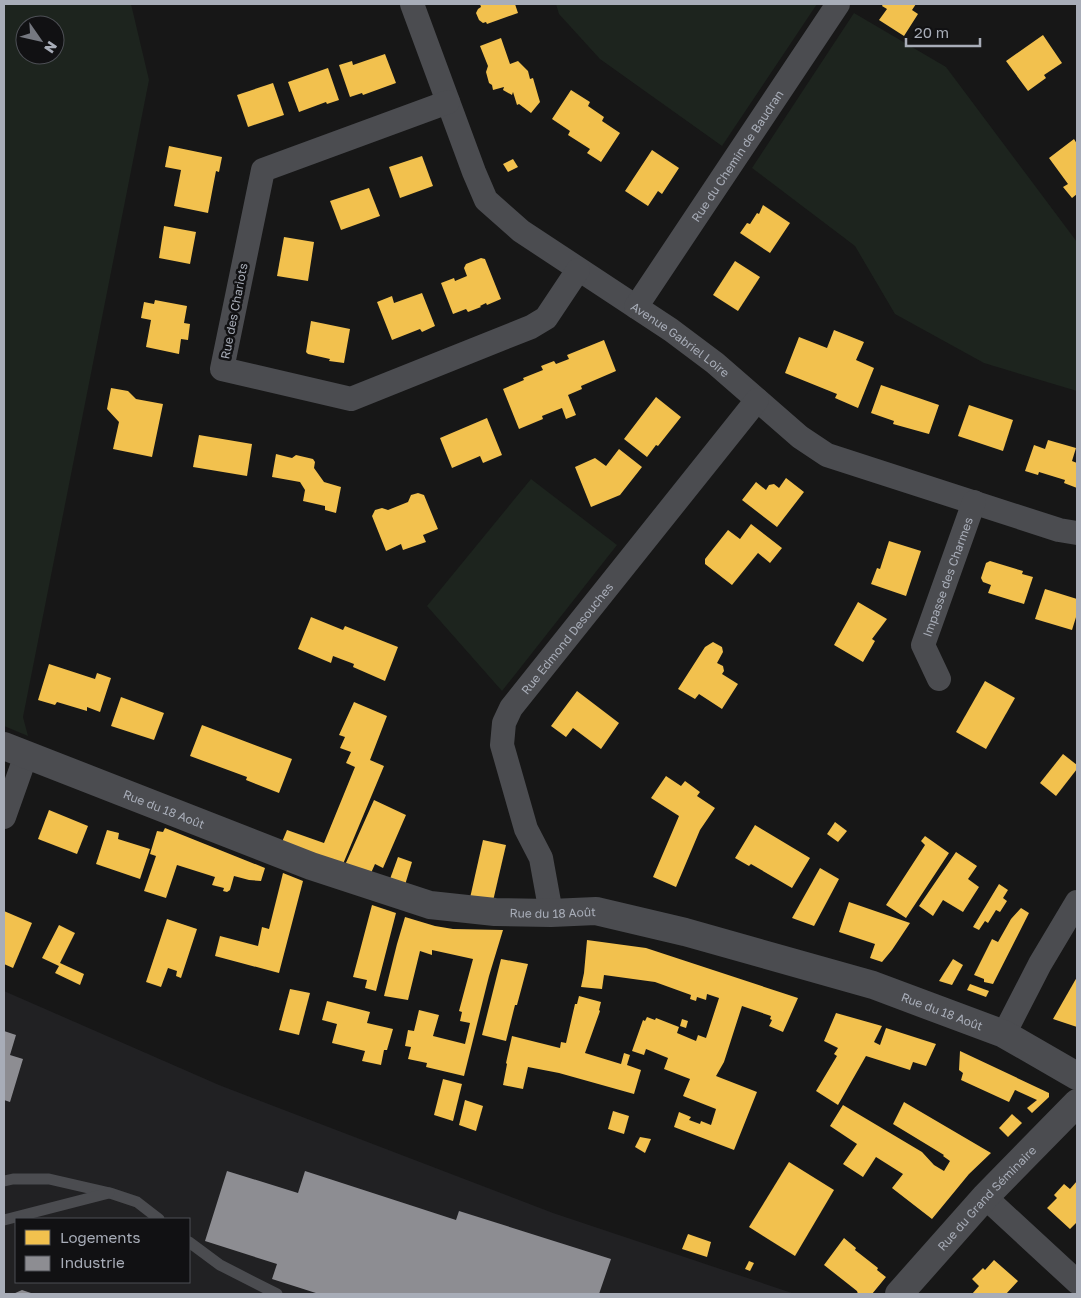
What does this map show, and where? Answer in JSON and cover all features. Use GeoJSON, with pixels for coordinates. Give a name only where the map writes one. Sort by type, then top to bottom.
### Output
{"type":"FeatureCollection","features":[{"type":"Feature","properties":{"kind":"street","name":"Avenue Gabriel Loire"},"geometry":{"type":"LineString","coordinates":[[412,4],[486,200],[521,231],[671,330],[715,363],[800,438],[826,455],[1059,530],[1077,532]]}},
{"type":"Feature","properties":{"kind":"street","name":"Rue du Chemin de Baudran"},"geometry":{"type":"LineString","coordinates":[[636,307],[838,4]]}},
{"type":"Feature","properties":{"kind":"street","name":"Rue des Chariots"},"geometry":{"type":"LineString","coordinates":[[448,102],[262,170],[222,369],[351,399],[531,327],[546,318],[578,270]]}},
{"type":"Feature","properties":{"kind":"street","name":"Rue Edmond Desouches"},"geometry":{"type":"LineString","coordinates":[[550,913],[541,858],[526,829],[502,745],[504,723],[511,708],[757,400]]}},
{"type":"Feature","properties":{"kind":"street","name":"Impasse des Charmes"},"geometry":{"type":"LineString","coordinates":[[939,679],[923,645],[974,502]]}},
{"type":"Feature","properties":{"kind":"street","name":"Rue du 18 Août"},"geometry":{"type":"LineString","coordinates":[[4,817],[15,750],[302,862],[430,905],[495,912],[596,912],[685,932],[873,985],[1004,1034],[1077,1076]]}},
{"type":"Feature","properties":{"kind":"street"},"geometry":{"type":"LineString","coordinates":[[1004,1034],[1040,964],[1077,902]]}},
{"type":"Feature","properties":{"kind":"street","name":"Rue du Grand Séminaire"},"geometry":{"type":"LineString","coordinates":[[899,1294],[985,1197],[1077,1103]]}},
{"type":"Feature","properties":{"kind":"street"},"geometry":{"type":"LineString","coordinates":[[985,1197],[1077,1282]]}},
{"type":"Feature","properties":{"kind":"lane"},"geometry":{"type":"LineString","coordinates":[[4,1181],[13,1179],[49,1179],[110,1193],[137,1202],[158,1218]]}},
{"type":"Feature","properties":{"kind":"lane"},"geometry":{"type":"LineString","coordinates":[[4,1220],[110,1193]]}},
{"type":"Feature","properties":{"kind":"lane"},"geometry":{"type":"LineString","coordinates":[[190,1243],[220,1264],[277,1294]]}},
{"type":"Feature","properties":{"kind":"shaded area"},"geometry":{"type":"Polygon","coordinates":[[[4,4],[131,4],[149,80],[23,717],[28,736],[4,726],[4,4]]]}},
{"type":"Feature","properties":{"kind":"shaded area"},"geometry":{"type":"Polygon","coordinates":[[[556,4],[817,4],[722,146],[600,59],[559,14],[556,4]]]}},
{"type":"Feature","properties":{"kind":"shaded area"},"geometry":{"type":"Polygon","coordinates":[[[854,13],[946,67],[1077,242],[1077,391],[984,363],[895,314],[855,246],[752,168],[854,13]]]}},
{"type":"Feature","properties":{"kind":"shaded area"},"geometry":{"type":"Polygon","coordinates":[[[531,479],[617,545],[502,691],[427,606],[531,479]]]}},
{"type":"Feature","properties":{"kind":"shaded area"},"geometry":{"type":"Polygon","coordinates":[[[4,991],[219,1085],[553,1213],[795,1294],[4,1294],[4,991]]]}},
{"type":"Feature","properties":{"kind":"building: Logements"},"geometry":{"type":"Polygon","coordinates":[[[480,4],[515,4],[518,13],[487,24],[479,20],[476,13],[481,7],[480,4]]]}},
{"type":"Feature","properties":{"kind":"building: Logements"},"geometry":{"type":"Polygon","coordinates":[[[883,4],[916,4],[912,10],[918,14],[904,36],[879,20],[887,9],[882,6],[883,4]]]}},
{"type":"Feature","properties":{"kind":"building: Logements"},"geometry":{"type":"Polygon","coordinates":[[[1043,35],[1062,63],[1044,75],[1046,78],[1028,91],[1006,61],[1043,35]]]}},
{"type":"Feature","properties":{"kind":"building: Logements"},"geometry":{"type":"Polygon","coordinates":[[[501,38],[510,64],[518,61],[528,71],[530,79],[533,78],[540,102],[531,113],[519,104],[517,105],[513,92],[512,95],[503,90],[504,87],[493,90],[492,85],[489,83],[486,72],[488,66],[480,46],[501,38]]]}},
{"type":"Feature","properties":{"kind":"building: Logements"},"geometry":{"type":"Polygon","coordinates":[[[385,54],[396,83],[363,95],[362,93],[350,97],[339,65],[352,61],[353,65],[385,54]]]}},
{"type":"Feature","properties":{"kind":"building: Logements"},"geometry":{"type":"Polygon","coordinates":[[[328,68],[339,100],[327,104],[326,102],[299,112],[288,82],[328,68]]]}},
{"type":"Feature","properties":{"kind":"building: Logements"},"geometry":{"type":"Polygon","coordinates":[[[273,83],[284,115],[248,127],[237,95],[273,83]]]}},
{"type":"Feature","properties":{"kind":"building: Logements"},"geometry":{"type":"Polygon","coordinates":[[[571,90],[590,102],[588,106],[604,117],[602,121],[620,133],[601,162],[587,153],[590,149],[568,135],[570,131],[552,119],[571,90]]]}},
{"type":"Feature","properties":{"kind":"building: Logements"},"geometry":{"type":"Polygon","coordinates":[[[1074,139],[1077,144],[1077,194],[1072,198],[1063,187],[1068,184],[1049,158],[1074,139]]]}},
{"type":"Feature","properties":{"kind":"building: Logements"},"geometry":{"type":"Polygon","coordinates":[[[169,146],[222,157],[219,172],[216,171],[208,213],[174,206],[181,170],[165,167],[169,146]]]}},
{"type":"Feature","properties":{"kind":"building: Logements"},"geometry":{"type":"Polygon","coordinates":[[[652,150],[679,168],[662,194],[658,191],[648,206],[625,191],[652,150]]]}},
{"type":"Feature","properties":{"kind":"building: Logements"},"geometry":{"type":"Polygon","coordinates":[[[422,156],[433,186],[400,198],[389,167],[422,156]]]}},
{"type":"Feature","properties":{"kind":"building: Logements"},"geometry":{"type":"Polygon","coordinates":[[[513,159],[518,167],[508,172],[503,164],[513,159]]]}},
{"type":"Feature","properties":{"kind":"building: Logements"},"geometry":{"type":"Polygon","coordinates":[[[369,188],[380,216],[341,230],[330,201],[369,188]]]}},
{"type":"Feature","properties":{"kind":"building: Logements"},"geometry":{"type":"Polygon","coordinates":[[[763,205],[790,223],[770,253],[740,233],[747,223],[750,224],[757,213],[759,214],[763,205]]]}},
{"type":"Feature","properties":{"kind":"building: Logements"},"geometry":{"type":"Polygon","coordinates":[[[164,226],[196,232],[190,264],[159,258],[164,226]]]}},
{"type":"Feature","properties":{"kind":"building: Logements"},"geometry":{"type":"Polygon","coordinates":[[[284,237],[314,242],[308,281],[277,276],[284,237]]]}},
{"type":"Feature","properties":{"kind":"building: Logements"},"geometry":{"type":"Polygon","coordinates":[[[481,258],[485,259],[501,299],[487,305],[486,303],[468,312],[466,309],[453,314],[441,283],[454,278],[455,281],[467,276],[464,268],[466,264],[481,258]]]}},
{"type":"Feature","properties":{"kind":"building: Logements"},"geometry":{"type":"Polygon","coordinates":[[[735,261],[760,277],[738,311],[713,295],[735,261]]]}},
{"type":"Feature","properties":{"kind":"building: Logements"},"geometry":{"type":"Polygon","coordinates":[[[422,293],[435,326],[422,332],[420,329],[392,340],[377,302],[392,296],[394,303],[422,293]]]}},
{"type":"Feature","properties":{"kind":"building: Logements"},"geometry":{"type":"Polygon","coordinates":[[[155,300],[187,306],[184,323],[190,324],[188,340],[181,339],[179,354],[146,347],[151,320],[141,318],[144,302],[154,304],[155,300]]]}},
{"type":"Feature","properties":{"kind":"building: Logements"},"geometry":{"type":"Polygon","coordinates":[[[311,321],[350,329],[344,363],[329,361],[330,359],[306,352],[311,321]]]}},
{"type":"Feature","properties":{"kind":"building: Logements"},"geometry":{"type":"Polygon","coordinates":[[[834,330],[864,342],[856,360],[874,368],[858,408],[835,398],[837,394],[785,373],[799,337],[827,348],[834,330]]]}},
{"type":"Feature","properties":{"kind":"building: Logements"},"geometry":{"type":"Polygon","coordinates":[[[604,340],[616,371],[581,386],[582,389],[568,395],[576,415],[566,419],[562,408],[542,416],[543,419],[519,429],[503,389],[543,370],[541,366],[554,361],[556,364],[569,359],[567,355],[604,340]]]}},
{"type":"Feature","properties":{"kind":"building: Logements"},"geometry":{"type":"Polygon","coordinates":[[[881,385],[939,405],[929,434],[893,424],[894,421],[871,413],[881,385]]]}},
{"type":"Feature","properties":{"kind":"building: Logements"},"geometry":{"type":"Polygon","coordinates":[[[111,388],[128,391],[136,399],[163,404],[152,457],[113,449],[119,422],[107,409],[111,388]]]}},
{"type":"Feature","properties":{"kind":"building: Logements"},"geometry":{"type":"Polygon","coordinates":[[[656,397],[681,417],[647,457],[624,439],[656,397]]]}},
{"type":"Feature","properties":{"kind":"building: Logements"},"geometry":{"type":"Polygon","coordinates":[[[969,405],[1013,420],[1003,451],[958,436],[969,405]]]}},
{"type":"Feature","properties":{"kind":"building: Logements"},"geometry":{"type":"Polygon","coordinates":[[[487,418],[502,455],[483,463],[480,456],[452,468],[440,438],[487,418]]]}},
{"type":"Feature","properties":{"kind":"building: Logements"},"geometry":{"type":"Polygon","coordinates":[[[199,435],[252,444],[247,476],[193,467],[199,435]]]}},
{"type":"Feature","properties":{"kind":"building: Logements"},"geometry":{"type":"Polygon","coordinates":[[[1048,440],[1076,448],[1072,461],[1077,463],[1077,488],[1064,483],[1065,480],[1039,472],[1038,475],[1025,471],[1034,445],[1045,449],[1048,440]]]}},
{"type":"Feature","properties":{"kind":"building: Logements"},"geometry":{"type":"Polygon","coordinates":[[[619,449],[642,467],[620,495],[591,507],[575,467],[595,458],[606,466],[619,449]]]}},
{"type":"Feature","properties":{"kind":"building: Logements"},"geometry":{"type":"Polygon","coordinates":[[[276,454],[292,458],[296,455],[313,459],[315,462],[314,468],[324,482],[341,487],[336,513],[325,510],[325,506],[303,501],[305,490],[300,482],[272,477],[276,454]]]}},
{"type":"Feature","properties":{"kind":"building: Logements"},"geometry":{"type":"Polygon","coordinates":[[[786,478],[804,492],[777,527],[742,500],[756,482],[766,490],[769,485],[774,484],[779,488],[786,478]]]}},
{"type":"Feature","properties":{"kind":"building: Logements"},"geometry":{"type":"Polygon","coordinates":[[[418,493],[424,495],[438,529],[423,535],[426,542],[403,550],[401,544],[386,551],[372,516],[375,510],[382,508],[388,510],[408,502],[411,495],[418,493]]]}},
{"type":"Feature","properties":{"kind":"building: Logements"},"geometry":{"type":"Polygon","coordinates":[[[751,524],[782,548],[770,563],[758,553],[732,585],[705,564],[705,559],[728,530],[740,539],[751,524]]]}},
{"type":"Feature","properties":{"kind":"building: Logements"},"geometry":{"type":"Polygon","coordinates":[[[889,541],[921,551],[906,596],[871,584],[877,568],[880,569],[889,541]]]}},
{"type":"Feature","properties":{"kind":"building: Logements"},"geometry":{"type":"Polygon","coordinates":[[[990,561],[1023,571],[1022,574],[1033,577],[1024,604],[988,593],[991,585],[983,582],[981,578],[986,563],[990,561]]]}},
{"type":"Feature","properties":{"kind":"building: Logements"},"geometry":{"type":"Polygon","coordinates":[[[1045,589],[1077,599],[1077,614],[1072,630],[1035,619],[1045,589]]]}},
{"type":"Feature","properties":{"kind":"building: Logements"},"geometry":{"type":"Polygon","coordinates":[[[858,602],[887,619],[872,639],[875,641],[863,662],[834,645],[858,602]]]}},
{"type":"Feature","properties":{"kind":"building: Logements"},"geometry":{"type":"Polygon","coordinates":[[[311,617],[343,630],[345,626],[398,647],[385,681],[353,667],[354,664],[333,656],[331,663],[298,649],[311,617]]]}},
{"type":"Feature","properties":{"kind":"building: Logements"},"geometry":{"type":"Polygon","coordinates":[[[713,642],[722,647],[723,652],[717,663],[723,666],[724,671],[722,674],[738,684],[722,709],[699,694],[695,699],[678,689],[705,647],[713,642]]]}},
{"type":"Feature","properties":{"kind":"building: Logements"},"geometry":{"type":"Polygon","coordinates":[[[49,664],[95,679],[97,673],[111,678],[100,712],[87,707],[87,711],[57,702],[55,705],[38,700],[49,664]]]}},
{"type":"Feature","properties":{"kind":"building: Logements"},"geometry":{"type":"Polygon","coordinates":[[[985,681],[1015,698],[986,749],[956,732],[985,681]]]}},
{"type":"Feature","properties":{"kind":"building: Logements"},"geometry":{"type":"Polygon","coordinates":[[[577,691],[619,723],[601,749],[573,728],[566,737],[551,726],[577,691]]]}},
{"type":"Feature","properties":{"kind":"building: Logements"},"geometry":{"type":"Polygon","coordinates":[[[121,697],[164,713],[154,740],[111,726],[121,697]]]}},
{"type":"Feature","properties":{"kind":"building: Logements"},"geometry":{"type":"Polygon","coordinates":[[[354,702],[387,716],[370,760],[384,766],[343,864],[282,842],[287,830],[324,843],[355,767],[346,763],[351,752],[340,748],[345,737],[339,735],[354,702]]]}},
{"type":"Feature","properties":{"kind":"building: Logements"},"geometry":{"type":"Polygon","coordinates":[[[202,725],[292,759],[279,793],[246,780],[247,777],[190,756],[202,725]]]}},
{"type":"Feature","properties":{"kind":"building: Logements"},"geometry":{"type":"Polygon","coordinates":[[[1063,754],[1077,765],[1077,769],[1056,796],[1040,783],[1063,754]]]}},
{"type":"Feature","properties":{"kind":"building: Logements"},"geometry":{"type":"Polygon","coordinates":[[[666,776],[681,786],[685,781],[700,792],[697,796],[715,808],[700,830],[676,887],[653,877],[679,816],[651,798],[666,776]]]}},
{"type":"Feature","properties":{"kind":"building: Logements"},"geometry":{"type":"Polygon","coordinates":[[[374,800],[406,815],[383,868],[375,864],[371,873],[345,865],[374,800]]]}},
{"type":"Feature","properties":{"kind":"building: Logements"},"geometry":{"type":"Polygon","coordinates":[[[49,810],[88,826],[77,854],[38,839],[49,810]]]}},
{"type":"Feature","properties":{"kind":"building: Logements"},"geometry":{"type":"Polygon","coordinates":[[[835,822],[847,831],[838,842],[827,834],[835,822]]]}},
{"type":"Feature","properties":{"kind":"building: Logements"},"geometry":{"type":"Polygon","coordinates":[[[755,825],[810,858],[792,888],[751,864],[749,866],[735,858],[755,825]]]}},
{"type":"Feature","properties":{"kind":"building: Logements"},"geometry":{"type":"Polygon","coordinates":[[[165,828],[265,868],[261,881],[234,876],[230,890],[227,892],[223,891],[224,888],[212,885],[215,877],[177,865],[166,898],[144,891],[156,856],[150,854],[157,831],[163,832],[165,828]]]}},
{"type":"Feature","properties":{"kind":"building: Logements"},"geometry":{"type":"Polygon","coordinates":[[[107,830],[119,833],[118,839],[150,849],[140,879],[96,864],[107,830]]]}},
{"type":"Feature","properties":{"kind":"building: Logements"},"geometry":{"type":"Polygon","coordinates":[[[925,836],[949,853],[906,918],[886,905],[925,845],[921,841],[925,836]]]}},
{"type":"Feature","properties":{"kind":"building: Logements"},"geometry":{"type":"Polygon","coordinates":[[[483,840],[506,845],[493,901],[470,898],[483,840]]]}},
{"type":"Feature","properties":{"kind":"building: Logements"},"geometry":{"type":"Polygon","coordinates":[[[956,852],[977,866],[968,879],[979,887],[963,912],[943,900],[933,916],[919,906],[956,852]]]}},
{"type":"Feature","properties":{"kind":"building: Logements"},"geometry":{"type":"Polygon","coordinates":[[[398,857],[412,862],[405,885],[390,879],[398,857]]]}},
{"type":"Feature","properties":{"kind":"building: Logements"},"geometry":{"type":"Polygon","coordinates":[[[820,868],[839,879],[814,926],[792,918],[820,868]]]}},
{"type":"Feature","properties":{"kind":"building: Logements"},"geometry":{"type":"Polygon","coordinates":[[[283,873],[303,881],[279,973],[215,956],[220,936],[258,946],[262,927],[269,929],[283,873]]]}},
{"type":"Feature","properties":{"kind":"building: Logements"},"geometry":{"type":"Polygon","coordinates":[[[999,884],[1008,890],[1003,898],[1007,901],[1000,912],[996,910],[988,923],[985,921],[979,930],[973,927],[999,884]]]}},
{"type":"Feature","properties":{"kind":"building: Logements"},"geometry":{"type":"Polygon","coordinates":[[[849,902],[910,923],[882,962],[870,958],[875,944],[839,932],[849,902]]]}},
{"type":"Feature","properties":{"kind":"building: Logements"},"geometry":{"type":"Polygon","coordinates":[[[372,905],[396,913],[376,991],[365,988],[367,980],[353,977],[372,905]]]}},
{"type":"Feature","properties":{"kind":"building: Logements"},"geometry":{"type":"Polygon","coordinates":[[[1021,908],[1029,913],[993,984],[984,982],[984,979],[974,975],[992,939],[998,942],[1011,919],[1021,908]]]}},
{"type":"Feature","properties":{"kind":"building: Logements"},"geometry":{"type":"Polygon","coordinates":[[[4,911],[32,923],[13,968],[4,964],[4,911]]]}},
{"type":"Feature","properties":{"kind":"building: Logements"},"geometry":{"type":"Polygon","coordinates":[[[405,917],[453,929],[503,930],[489,976],[464,1076],[426,1067],[427,1063],[408,1059],[411,1047],[405,1046],[408,1030],[414,1031],[419,1010],[439,1015],[433,1036],[465,1044],[470,1023],[460,1021],[462,1012],[459,1011],[473,959],[432,950],[432,955],[420,951],[408,1000],[384,996],[405,917]]]}},
{"type":"Feature","properties":{"kind":"building: Logements"},"geometry":{"type":"Polygon","coordinates":[[[167,919],[197,929],[181,978],[176,976],[177,971],[168,968],[161,987],[146,982],[167,919]]]}},
{"type":"Feature","properties":{"kind":"building: Logements"},"geometry":{"type":"Polygon","coordinates":[[[59,925],[75,933],[60,963],[84,974],[80,985],[55,973],[59,966],[42,958],[59,925]]]}},
{"type":"Feature","properties":{"kind":"building: Logements"},"geometry":{"type":"Polygon","coordinates":[[[587,940],[646,948],[798,998],[783,1032],[769,1026],[772,1020],[770,1019],[771,1016],[742,1006],[724,1062],[716,1076],[757,1092],[734,1150],[674,1127],[679,1112],[691,1117],[689,1120],[700,1124],[701,1121],[711,1125],[716,1109],[683,1096],[690,1079],[664,1069],[668,1058],[646,1049],[644,1055],[632,1051],[643,1020],[645,1021],[647,1017],[655,1020],[656,1018],[679,1027],[677,1033],[696,1041],[698,1035],[706,1038],[719,998],[707,994],[706,1000],[697,997],[696,1001],[690,999],[691,995],[655,982],[604,975],[602,989],[581,987],[587,940]]]}},
{"type":"Feature","properties":{"kind":"building: Logements"},"geometry":{"type":"Polygon","coordinates":[[[501,959],[528,964],[506,1041],[482,1035],[501,959]]]}},
{"type":"Feature","properties":{"kind":"building: Logements"},"geometry":{"type":"Polygon","coordinates":[[[953,959],[963,965],[952,985],[939,981],[953,959]]]}},
{"type":"Feature","properties":{"kind":"building: Logements"},"geometry":{"type":"Polygon","coordinates":[[[1077,977],[1077,1027],[1053,1019],[1077,977]]]}},
{"type":"Feature","properties":{"kind":"building: Logements"},"geometry":{"type":"Polygon","coordinates":[[[970,984],[989,991],[986,997],[967,990],[970,984]]]}},
{"type":"Feature","properties":{"kind":"building: Logements"},"geometry":{"type":"Polygon","coordinates":[[[290,989],[310,993],[299,1035],[279,1030],[290,989]]]}},
{"type":"Feature","properties":{"kind":"building: Logements"},"geometry":{"type":"Polygon","coordinates":[[[579,996],[601,1002],[600,1011],[585,1053],[621,1064],[624,1053],[630,1055],[627,1065],[641,1070],[634,1094],[559,1073],[528,1067],[523,1089],[503,1085],[512,1036],[560,1048],[561,1042],[566,1043],[575,1004],[577,1004],[579,996]]]}},
{"type":"Feature","properties":{"kind":"building: Logements"},"geometry":{"type":"Polygon","coordinates":[[[327,1001],[370,1012],[367,1023],[393,1029],[387,1050],[384,1050],[381,1065],[362,1061],[365,1051],[332,1043],[337,1024],[322,1020],[327,1001]]]}},
{"type":"Feature","properties":{"kind":"building: Logements"},"geometry":{"type":"Polygon","coordinates":[[[836,1013],[882,1026],[874,1042],[880,1045],[886,1028],[936,1044],[926,1066],[913,1062],[910,1070],[866,1056],[838,1105],[816,1091],[837,1056],[834,1054],[838,1048],[824,1041],[836,1013]]]}},
{"type":"Feature","properties":{"kind":"building: Logements"},"geometry":{"type":"Polygon","coordinates":[[[682,1019],[688,1021],[686,1028],[680,1026],[682,1019]]]}},
{"type":"Feature","properties":{"kind":"building: Logements"},"geometry":{"type":"Polygon","coordinates":[[[960,1051],[1049,1093],[1049,1097],[1032,1113],[1027,1108],[1037,1100],[1015,1090],[1009,1102],[961,1080],[963,1073],[959,1070],[960,1051]]]}},
{"type":"Feature","properties":{"kind":"building: Logements"},"geometry":{"type":"Polygon","coordinates":[[[443,1079],[462,1084],[453,1121],[434,1115],[443,1079]]]}},
{"type":"Feature","properties":{"kind":"building: Logements"},"geometry":{"type":"Polygon","coordinates":[[[465,1100],[483,1106],[476,1131],[459,1125],[465,1100]]]}},
{"type":"Feature","properties":{"kind":"building: Logements"},"geometry":{"type":"Polygon","coordinates":[[[904,1102],[991,1153],[969,1174],[932,1219],[892,1188],[903,1174],[876,1157],[863,1177],[843,1164],[857,1144],[830,1126],[843,1105],[922,1152],[934,1165],[944,1171],[950,1161],[944,1155],[893,1124],[904,1102]]]}},
{"type":"Feature","properties":{"kind":"building: Logements"},"geometry":{"type":"Polygon","coordinates":[[[613,1111],[629,1116],[624,1134],[608,1129],[613,1111]]]}},
{"type":"Feature","properties":{"kind":"building: Logements"},"geometry":{"type":"Polygon","coordinates":[[[1012,1114],[1022,1123],[1008,1137],[999,1128],[1012,1114]]]}},
{"type":"Feature","properties":{"kind":"building: Logements"},"geometry":{"type":"Polygon","coordinates":[[[640,1137],[651,1139],[645,1153],[635,1147],[640,1137]]]}},
{"type":"Feature","properties":{"kind":"building: Logements"},"geometry":{"type":"Polygon","coordinates":[[[789,1162],[834,1190],[795,1256],[749,1227],[789,1162]]]}},
{"type":"Feature","properties":{"kind":"building: Logements"},"geometry":{"type":"Polygon","coordinates":[[[1077,1181],[1077,1222],[1070,1229],[1047,1208],[1057,1198],[1054,1195],[1064,1184],[1070,1189],[1077,1181]]]}},
{"type":"Feature","properties":{"kind":"building: Logements"},"geometry":{"type":"Polygon","coordinates":[[[688,1234],[711,1242],[707,1257],[682,1249],[688,1234]]]}},
{"type":"Feature","properties":{"kind":"building: Logements"},"geometry":{"type":"Polygon","coordinates":[[[844,1238],[886,1277],[872,1294],[858,1294],[857,1291],[824,1265],[844,1238]]]}},
{"type":"Feature","properties":{"kind":"building: Logements"},"geometry":{"type":"Polygon","coordinates":[[[994,1260],[1018,1281],[1006,1294],[972,1294],[979,1286],[972,1279],[983,1268],[985,1270],[994,1260]]]}},
{"type":"Feature","properties":{"kind":"building: Logements"},"geometry":{"type":"Polygon","coordinates":[[[749,1261],[754,1263],[750,1271],[745,1269],[749,1261]]]}},
{"type":"Feature","properties":{"kind":"building: Industrie"},"geometry":{"type":"Polygon","coordinates":[[[4,1031],[16,1035],[10,1055],[23,1059],[10,1102],[4,1100],[4,1031]]]}},
{"type":"Feature","properties":{"kind":"building: Industrie"},"geometry":{"type":"Polygon","coordinates":[[[227,1171],[298,1193],[305,1171],[456,1220],[459,1211],[611,1259],[599,1294],[319,1294],[272,1279],[277,1264],[205,1241],[227,1171]]]}},
{"type":"Feature","properties":{"kind":"building: Industrie"},"geometry":{"type":"Polygon","coordinates":[[[22,1290],[34,1294],[13,1294],[22,1290]]]}}]}
